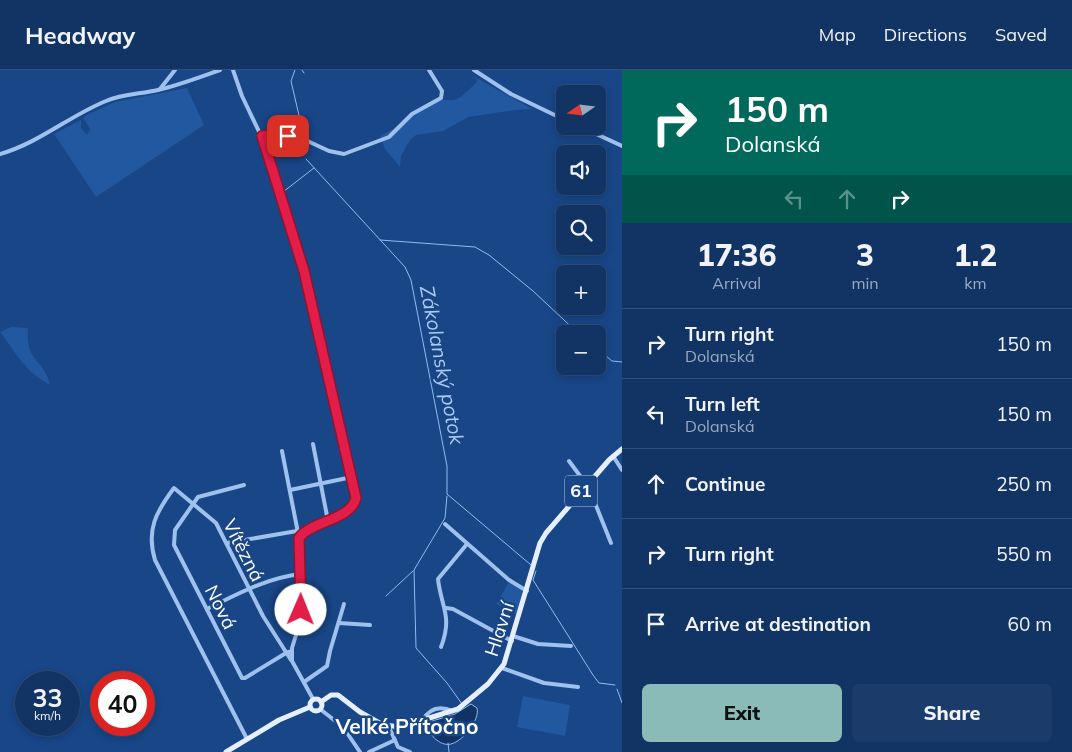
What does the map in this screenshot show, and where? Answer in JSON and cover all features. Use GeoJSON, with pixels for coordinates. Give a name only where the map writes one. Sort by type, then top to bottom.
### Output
{"type":"FeatureCollection","features":[{"type":"Feature","properties":{"kind":"main road","name":"61"},"geometry":{"type":"LineString","coordinates":[[586,485],[622,449]]}},
{"type":"Feature","properties":{"kind":"main road","name":"Hlavní"},"geometry":{"type":"LineString","coordinates":[[389,727],[401,727],[453,711],[463,705],[502,668],[543,538],[586,485]]}},
{"type":"Feature","properties":{"kind":"main road"},"geometry":{"type":"LineString","coordinates":[[310,706],[315,710],[320,709],[321,702],[331,695],[338,695],[360,712],[389,727]]}},
{"type":"Feature","properties":{"kind":"main road"},"geometry":{"type":"LineString","coordinates":[[226,752],[288,715],[310,706],[313,699],[321,702]]}},
{"type":"Feature","properties":{"kind":"street"},"geometry":{"type":"LineString","coordinates":[[160,89],[175,70]]}},
{"type":"Feature","properties":{"kind":"street"},"geometry":{"type":"LineString","coordinates":[[0,154],[36,140],[114,98],[160,89],[220,70]]}},
{"type":"Feature","properties":{"kind":"street"},"geometry":{"type":"LineString","coordinates":[[234,70],[242,96],[262,136],[304,271],[356,495],[354,505],[350,509],[309,529],[299,538]]}},
{"type":"Feature","properties":{"kind":"street"},"geometry":{"type":"LineString","coordinates":[[262,136],[275,134],[301,138],[329,151],[344,154],[389,137],[412,114],[441,98],[442,91],[429,70]]}},
{"type":"Feature","properties":{"kind":"street"},"geometry":{"type":"LineString","coordinates":[[474,70],[511,94],[556,116]]}},
{"type":"Feature","properties":{"kind":"street"},"geometry":{"type":"LineString","coordinates":[[598,135],[622,146]]}},
{"type":"Feature","properties":{"kind":"street"},"geometry":{"type":"LineString","coordinates":[[312,444],[328,521]]}},
{"type":"Feature","properties":{"kind":"street"},"geometry":{"type":"LineString","coordinates":[[282,451],[299,538],[301,574],[300,622],[292,651],[292,661]]}},
{"type":"Feature","properties":{"kind":"street"},"geometry":{"type":"LineString","coordinates":[[613,456],[622,470]]}},
{"type":"Feature","properties":{"kind":"street"},"geometry":{"type":"LineString","coordinates":[[569,461],[586,485],[611,543]]}},
{"type":"Feature","properties":{"kind":"street"},"geometry":{"type":"LineString","coordinates":[[290,490],[352,476]]}},
{"type":"Feature","properties":{"kind":"street"},"geometry":{"type":"LineString","coordinates":[[193,504],[200,496],[244,485]]}},
{"type":"Feature","properties":{"kind":"street","name":"Vítězná"},"geometry":{"type":"LineString","coordinates":[[247,739],[155,560],[151,546],[151,529],[160,506],[174,488],[216,523],[248,589],[313,699]]}},
{"type":"Feature","properties":{"kind":"street","name":"Nová"},"geometry":{"type":"LineString","coordinates":[[193,504],[175,530],[173,537],[176,551],[242,678],[245,678],[286,652]]}},
{"type":"Feature","properties":{"kind":"street"},"geometry":{"type":"LineString","coordinates":[[445,524],[509,580],[527,591]]}},
{"type":"Feature","properties":{"kind":"street"},"geometry":{"type":"LineString","coordinates":[[227,543],[297,531]]}},
{"type":"Feature","properties":{"kind":"street"},"geometry":{"type":"LineString","coordinates":[[441,647],[446,635],[446,608],[438,578],[467,544]]}},
{"type":"Feature","properties":{"kind":"street"},"geometry":{"type":"LineString","coordinates":[[207,609],[273,578],[301,574]]}},
{"type":"Feature","properties":{"kind":"street"},"geometry":{"type":"LineString","coordinates":[[304,682],[328,666],[344,604]]}},
{"type":"Feature","properties":{"kind":"street"},"geometry":{"type":"LineString","coordinates":[[446,608],[453,609],[513,638],[538,644],[571,646]]}},
{"type":"Feature","properties":{"kind":"street"},"geometry":{"type":"LineString","coordinates":[[339,623],[370,625]]}},
{"type":"Feature","properties":{"kind":"street"},"geometry":{"type":"LineString","coordinates":[[286,652],[292,651]]}},
{"type":"Feature","properties":{"kind":"street"},"geometry":{"type":"LineString","coordinates":[[502,668],[544,683],[578,687]]}},
{"type":"Feature","properties":{"kind":"street"},"geometry":{"type":"LineString","coordinates":[[320,709],[343,727],[360,752]]}},
{"type":"Feature","properties":{"kind":"street"},"geometry":{"type":"LineString","coordinates":[[389,727],[398,748],[410,752]]}},
{"type":"Feature","properties":{"kind":"street"},"geometry":{"type":"LineString","coordinates":[[369,752],[395,740]]}},
{"type":"Feature","properties":{"kind":"shaded area"},"geometry":{"type":"Polygon","coordinates":[[[473,76],[532,109],[468,117],[443,131],[416,135],[410,140],[401,156],[400,167],[385,149],[380,136],[399,126],[411,114],[441,100],[454,100],[462,96],[476,83],[477,80],[473,76]]]}},
{"type":"Feature","properties":{"kind":"shaded area"},"geometry":{"type":"Polygon","coordinates":[[[187,88],[204,125],[96,197],[54,134],[81,120],[81,128],[87,135],[90,129],[84,119],[85,116],[115,102],[187,88]]]}},
{"type":"Feature","properties":{"kind":"shaded area"},"geometry":{"type":"Polygon","coordinates":[[[11,327],[28,328],[29,348],[44,370],[50,385],[27,368],[0,332],[11,327]]]}},
{"type":"Feature","properties":{"kind":"shaded area"},"geometry":{"type":"Polygon","coordinates":[[[509,582],[523,591],[516,614],[496,604],[509,582]]]}},
{"type":"Feature","properties":{"kind":"shaded area"},"geometry":{"type":"Polygon","coordinates":[[[523,696],[570,705],[565,736],[517,727],[523,696]]]}},
{"type":"Feature","properties":{"kind":"shaded area"},"geometry":{"type":"Polygon","coordinates":[[[471,704],[477,708],[476,718],[470,729],[461,739],[447,744],[431,735],[426,723],[455,714],[471,704]]]}},
{"type":"Feature","properties":{"kind":"waterway","name":"Zákolanský potok"},"geometry":{"type":"LineString","coordinates":[[295,70],[291,81],[304,137]]}},
{"type":"Feature","properties":{"kind":"waterway","name":"Zákolanský potok"},"geometry":{"type":"LineString","coordinates":[[306,159],[405,267],[411,280],[447,466],[447,494],[531,565]]}},
{"type":"Feature","properties":{"kind":"waterway"},"geometry":{"type":"LineString","coordinates":[[283,192],[314,168]]}},
{"type":"Feature","properties":{"kind":"waterway"},"geometry":{"type":"LineString","coordinates":[[274,191],[278,193]]}},
{"type":"Feature","properties":{"kind":"waterway"},"geometry":{"type":"LineString","coordinates":[[380,240],[475,247],[489,255],[533,291],[569,325]]}},
{"type":"Feature","properties":{"kind":"waterway"},"geometry":{"type":"LineString","coordinates":[[606,356],[612,361],[622,362]]}},
{"type":"Feature","properties":{"kind":"waterway"},"geometry":{"type":"LineString","coordinates":[[447,496],[445,518],[414,570],[416,648],[447,683],[462,704]]}},
{"type":"Feature","properties":{"kind":"waterway"},"geometry":{"type":"LineString","coordinates":[[386,596],[413,571]]}},
{"type":"Feature","properties":{"kind":"waterway","name":"Zákolanský potok"},"geometry":{"type":"LineString","coordinates":[[536,571],[533,580],[593,675],[599,683],[615,685]]}},
{"type":"Feature","properties":{"kind":"waterway","name":"Zákolanský potok"},"geometry":{"type":"LineString","coordinates":[[617,689],[622,703]]}},
{"type":"Feature","properties":{"kind":"waterway"},"geometry":{"type":"LineString","coordinates":[[448,743],[449,752]]}},
{"type":"Feature","properties":{"kind":"district","name":"Velké Přítočno"},"geometry":{"type":"Point","coordinates":[407,727]}},
{"type":"Feature","properties":{"kind":"route"},"geometry":{"type":"LineString","coordinates":[[288,136],[275,134],[262,136],[313,305],[356,495],[356,501],[350,509],[300,535],[301,610]]}}]}
